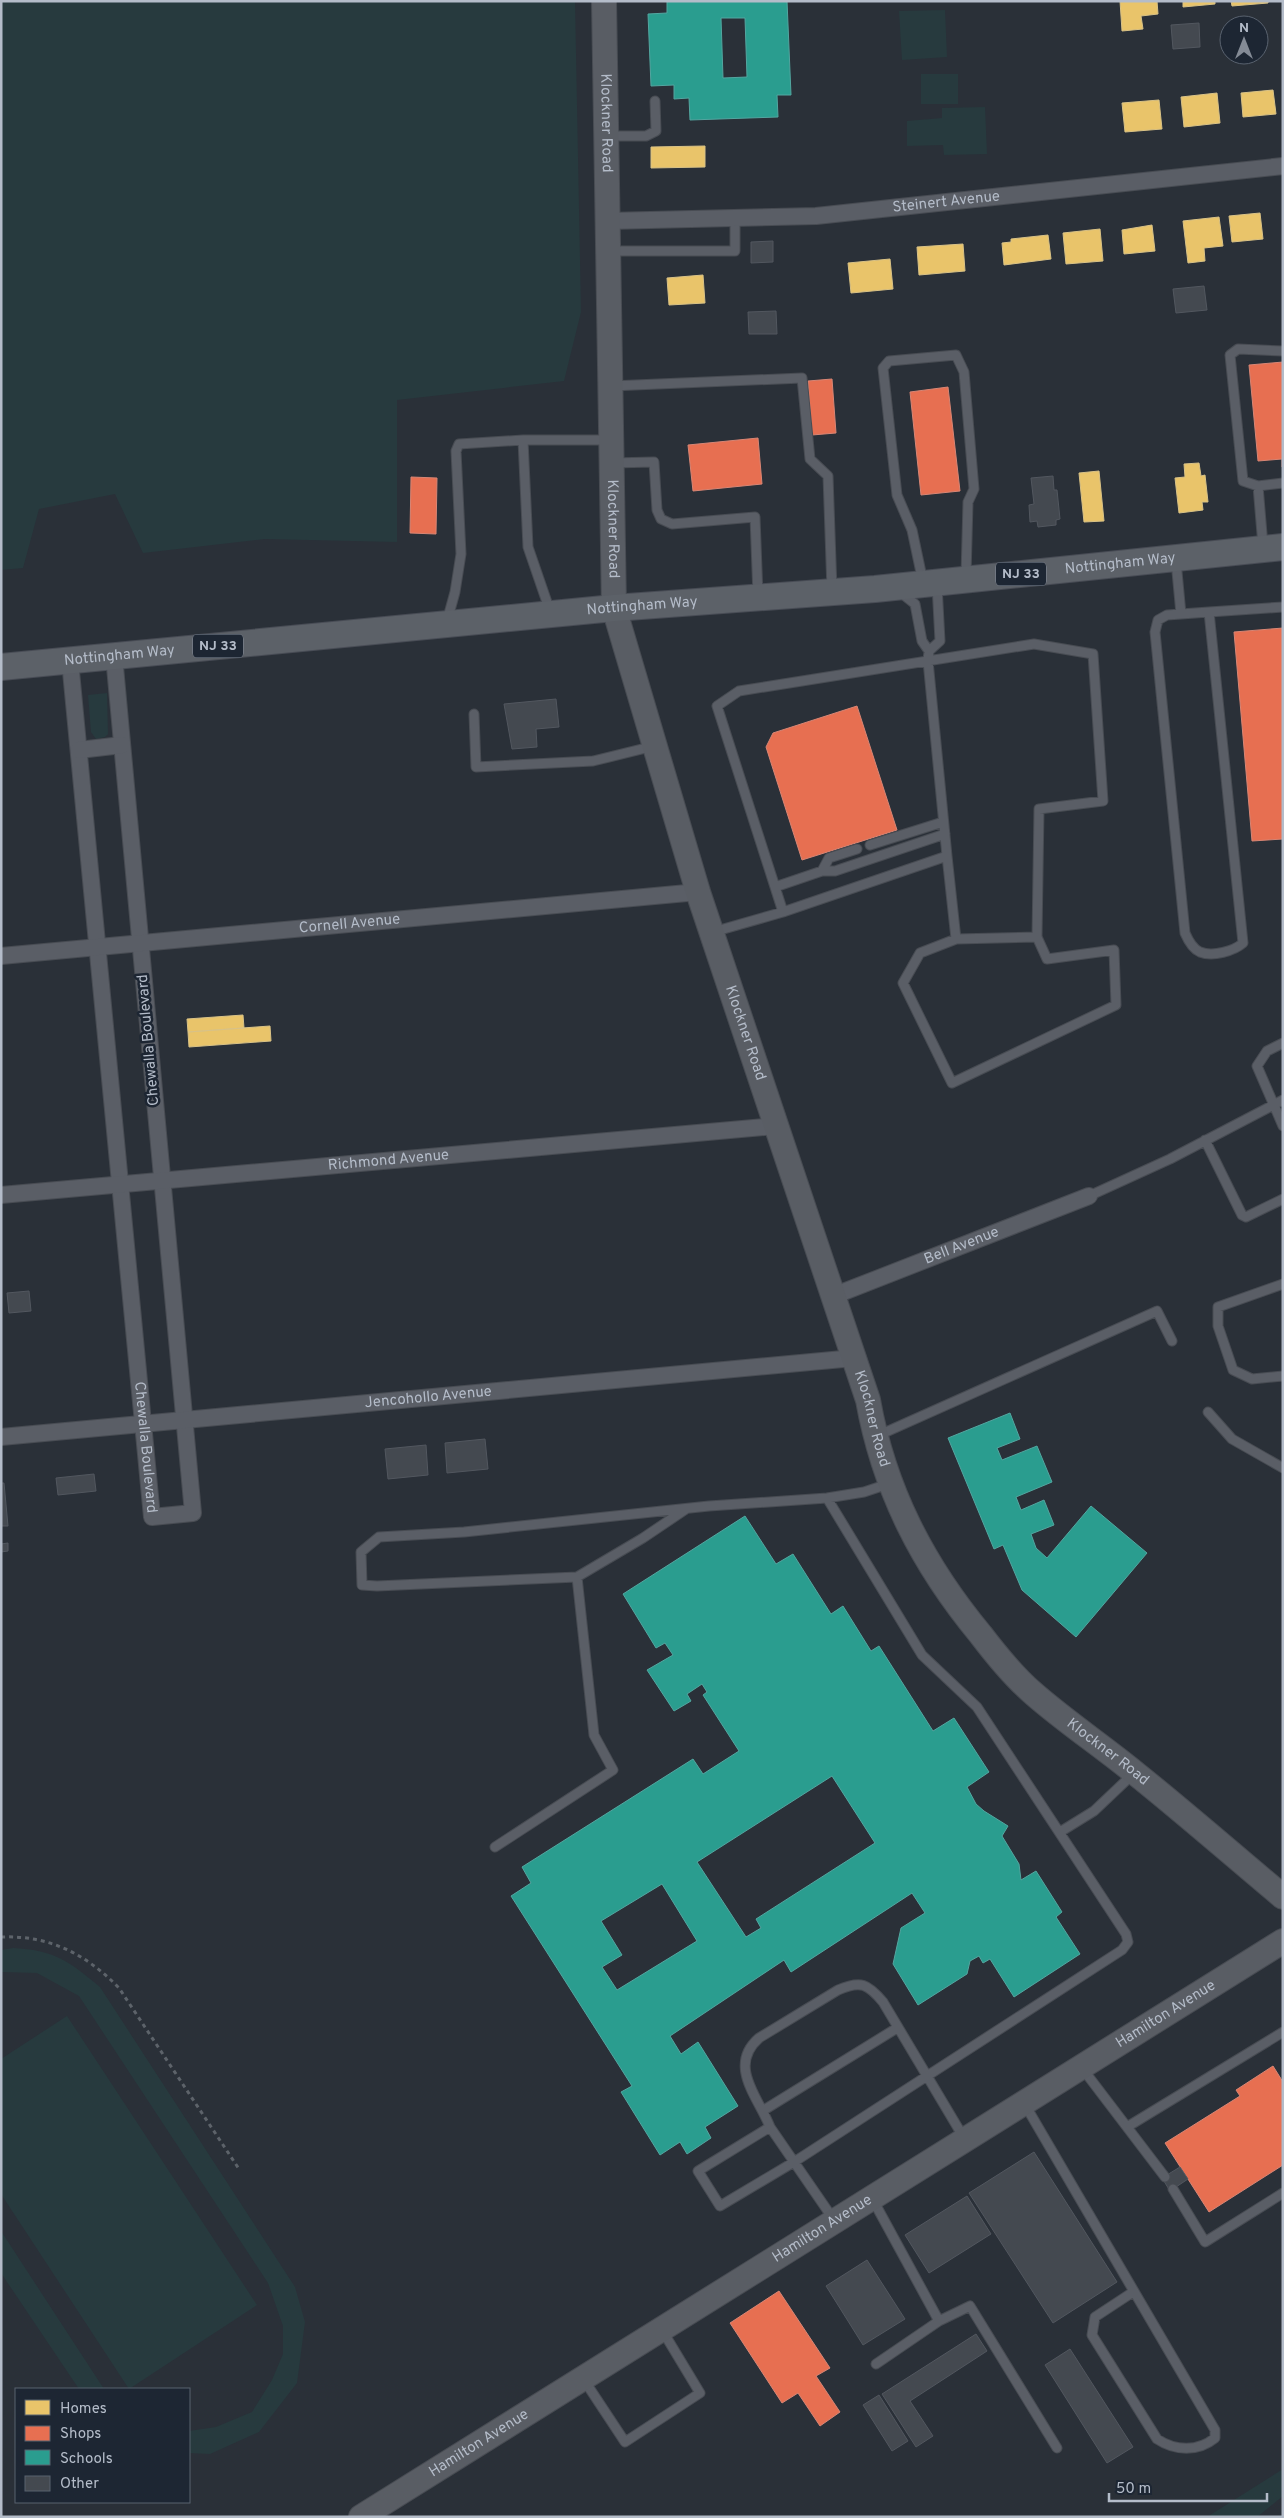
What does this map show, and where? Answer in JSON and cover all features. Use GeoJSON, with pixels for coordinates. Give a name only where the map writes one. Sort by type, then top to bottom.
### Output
{"type":"FeatureCollection","features":[{"type":"Feature","properties":{"kind":"main road","name":"Klockner Road"},"geometry":{"type":"LineString","coordinates":[[604,1],[614,608],[698,892],[713,932],[868,1400],[875,1437],[891,1483],[921,1551],[940,1582],[998,1657],[1033,1694],[1134,1772],[1283,1897]]}},
{"type":"Feature","properties":{"kind":"main road","name":"Nottingham Way"},"geometry":{"type":"LineString","coordinates":[[1,667],[614,608],[930,584],[1273,548]]}},
{"type":"Feature","properties":{"kind":"main road","name":"Hamilton Avenue"},"geometry":{"type":"LineString","coordinates":[[362,2517],[661,2328],[1283,1941]]}},
{"type":"Feature","properties":{"kind":"street","name":"Steinert Avenue"},"geometry":{"type":"LineString","coordinates":[[608,221],[816,216],[1283,166]]}},
{"type":"Feature","properties":{"kind":"street","name":"Chewalla Boulevard"},"geometry":{"type":"LineString","coordinates":[[70,661],[99,947],[152,1517],[193,1513],[114,656]]}},
{"type":"Feature","properties":{"kind":"street"},"geometry":{"type":"LineString","coordinates":[[79,750],[122,745]]}},
{"type":"Feature","properties":{"kind":"street","name":"Cornell Avenue"},"geometry":{"type":"LineString","coordinates":[[1,956],[698,892]]}},
{"type":"Feature","properties":{"kind":"street","name":"Richmond Avenue"},"geometry":{"type":"LineString","coordinates":[[1,1195],[162,1179],[776,1126]]}},
{"type":"Feature","properties":{"kind":"street","name":"Bell Avenue"},"geometry":{"type":"LineString","coordinates":[[833,1296],[1090,1196]]}},
{"type":"Feature","properties":{"kind":"street","name":"Jencohollo Avenue"},"geometry":{"type":"LineString","coordinates":[[1,1437],[854,1358]]}},
{"type":"Feature","properties":{"kind":"lane"},"geometry":{"type":"LineString","coordinates":[[606,136],[646,136],[656,131],[655,101]]}},
{"type":"Feature","properties":{"kind":"lane"},"geometry":{"type":"LineString","coordinates":[[609,251],[734,251],[734,218]]}},
{"type":"Feature","properties":{"kind":"lane"},"geometry":{"type":"LineString","coordinates":[[1283,350],[1238,349],[1230,355],[1243,481],[1258,486],[1283,483]]}},
{"type":"Feature","properties":{"kind":"lane"},"geometry":{"type":"LineString","coordinates":[[929,651],[940,641],[930,584],[912,530],[897,495],[883,368],[889,361],[956,355],[964,372],[974,489],[968,502],[966,580]]}},
{"type":"Feature","properties":{"kind":"lane"},"geometry":{"type":"LineString","coordinates":[[610,386],[802,378],[810,459],[828,476],[833,592]]}},
{"type":"Feature","properties":{"kind":"lane"},"geometry":{"type":"LineString","coordinates":[[523,440],[528,547],[550,614]]}},
{"type":"Feature","properties":{"kind":"lane"},"geometry":{"type":"LineString","coordinates":[[445,625],[455,592],[461,554],[456,451],[460,444],[523,440],[611,440]]}},
{"type":"Feature","properties":{"kind":"lane"},"geometry":{"type":"LineString","coordinates":[[612,463],[654,462],[657,510],[661,519],[672,524],[755,517],[758,598]]}},
{"type":"Feature","properties":{"kind":"lane"},"geometry":{"type":"LineString","coordinates":[[1258,486],[1273,548]]}},
{"type":"Feature","properties":{"kind":"lane"},"geometry":{"type":"LineString","coordinates":[[1175,558],[1181,614]]}},
{"type":"Feature","properties":{"kind":"lane"},"geometry":{"type":"LineString","coordinates":[[894,587],[916,604],[922,641],[929,651],[928,661],[943,822],[956,939]]}},
{"type":"Feature","properties":{"kind":"lane"},"geometry":{"type":"LineString","coordinates":[[1210,612],[1243,943],[1237,949],[1218,953],[1200,952],[1189,942],[1185,934],[1155,632],[1158,620],[1167,615],[1181,614],[1210,612],[1283,607]]}},
{"type":"Feature","properties":{"kind":"lane"},"geometry":{"type":"LineString","coordinates":[[783,912],[717,706],[739,692],[1034,644],[1093,654],[1103,801],[1039,809],[1037,937],[1047,959],[1114,950],[1116,1005],[952,1083],[903,983],[920,953],[956,939],[1037,937]]}},
{"type":"Feature","properties":{"kind":"lane"},"geometry":{"type":"LineString","coordinates":[[474,714],[476,767],[593,761],[655,746]]}},
{"type":"Feature","properties":{"kind":"lane"},"geometry":{"type":"LineString","coordinates":[[870,845],[943,822]]}},
{"type":"Feature","properties":{"kind":"lane"},"geometry":{"type":"LineString","coordinates":[[775,887],[822,871],[835,871],[945,834]]}},
{"type":"Feature","properties":{"kind":"lane"},"geometry":{"type":"LineString","coordinates":[[822,871],[829,858],[857,849]]}},
{"type":"Feature","properties":{"kind":"lane"},"geometry":{"type":"LineString","coordinates":[[713,932],[783,912],[947,856]]}},
{"type":"Feature","properties":{"kind":"lane"},"geometry":{"type":"LineString","coordinates":[[1283,1043],[1268,1051],[1257,1066],[1283,1126]]}},
{"type":"Feature","properties":{"kind":"lane"},"geometry":{"type":"LineString","coordinates":[[1090,1196],[1283,1100]]}},
{"type":"Feature","properties":{"kind":"lane"},"geometry":{"type":"LineString","coordinates":[[1205,1140],[1242,1215],[1246,1217],[1283,1199]]}},
{"type":"Feature","properties":{"kind":"lane"},"geometry":{"type":"LineString","coordinates":[[1283,1284],[1218,1307],[1218,1326],[1233,1370],[1252,1379],[1283,1376]]}},
{"type":"Feature","properties":{"kind":"lane"},"geometry":{"type":"LineString","coordinates":[[875,1437],[1157,1311],[1172,1341]]}},
{"type":"Feature","properties":{"kind":"lane"},"geometry":{"type":"LineString","coordinates":[[1208,1412],[1232,1440],[1283,1468]]}},
{"type":"Feature","properties":{"kind":"lane"},"geometry":{"type":"LineString","coordinates":[[686,1509],[643,1538],[577,1576],[377,1586],[362,1584],[361,1552],[379,1537],[464,1532],[686,1509],[827,1498],[864,1492],[891,1483]]}},
{"type":"Feature","properties":{"kind":"lane"},"geometry":{"type":"LineString","coordinates":[[770,2127],[698,2171],[720,2206],[794,2162],[1122,1950],[1128,1942],[1126,1934],[977,1707],[922,1655],[827,1498]]}},
{"type":"Feature","properties":{"kind":"lane"},"geometry":{"type":"LineString","coordinates":[[495,1848],[613,1770],[594,1735],[577,1576]]}},
{"type":"Feature","properties":{"kind":"lane"},"geometry":{"type":"LineString","coordinates":[[1060,1832],[1094,1810],[1134,1772]]}},
{"type":"Feature","properties":{"kind":"lane"},"geometry":{"type":"LineString","coordinates":[[834,2221],[770,2127],[764,2110],[748,2086],[745,2058],[749,2047],[774,2028],[838,1990],[851,1984],[863,1984],[883,2002],[964,2140]]}},
{"type":"Feature","properties":{"kind":"lane"},"geometry":{"type":"LineString","coordinates":[[764,2110],[897,2028]]}},
{"type":"Feature","properties":{"kind":"lane"},"geometry":{"type":"LineString","coordinates":[[1127,2127],[1283,2032]]}},
{"type":"Feature","properties":{"kind":"lane"},"geometry":{"type":"LineString","coordinates":[[1082,2067],[1165,2177]]}},
{"type":"Feature","properties":{"kind":"lane"},"geometry":{"type":"LineString","coordinates":[[1024,2103],[1215,2430],[1215,2438],[1204,2447],[1170,2447],[1156,2439],[1092,2335],[1095,2317],[1133,2292]]}},
{"type":"Feature","properties":{"kind":"lane"},"geometry":{"type":"LineString","coordinates":[[1173,2189],[1206,2242],[1281,2194]]}},
{"type":"Feature","properties":{"kind":"lane"},"geometry":{"type":"LineString","coordinates":[[872,2197],[939,2321]]}},
{"type":"Feature","properties":{"kind":"lane"},"geometry":{"type":"LineString","coordinates":[[876,2364],[939,2321],[970,2306],[1057,2448]]}},
{"type":"Feature","properties":{"kind":"lane"},"geometry":{"type":"LineString","coordinates":[[582,2378],[625,2442],[700,2393],[661,2328]]}},
{"type":"Feature","properties":{"kind":"path"},"geometry":{"type":"LineString","coordinates":[[1,1937],[17,1936],[47,1941],[76,1952],[101,1970],[119,1988],[239,2169]]}},
{"type":"Feature","properties":{"kind":"green space"},"geometry":{"type":"Polygon","coordinates":[[[1,1],[575,1],[581,312],[564,381],[397,400],[397,542],[265,539],[143,553],[115,494],[39,509],[23,568],[1,570],[1,1]]]}},
{"type":"Feature","properties":{"kind":"green space"},"geometry":{"type":"Polygon","coordinates":[[[945,10],[947,57],[902,60],[899,11],[945,10]]]}},
{"type":"Feature","properties":{"kind":"green space"},"geometry":{"type":"Polygon","coordinates":[[[921,74],[958,74],[958,104],[921,104],[921,74]]]}},
{"type":"Feature","properties":{"kind":"green space"},"geometry":{"type":"Polygon","coordinates":[[[985,107],[987,154],[944,155],[943,145],[907,146],[907,121],[942,118],[942,108],[985,107]]]}},
{"type":"Feature","properties":{"kind":"green space"},"geometry":{"type":"Polygon","coordinates":[[[107,693],[108,734],[105,737],[96,739],[91,732],[88,695],[107,693]]]}},
{"type":"Feature","properties":{"kind":"green space"},"geometry":{"type":"Polygon","coordinates":[[[13,1948],[27,1949],[50,1954],[70,1964],[100,1987],[295,2287],[305,2322],[297,2383],[259,2432],[210,2454],[190,2453],[190,2431],[216,2427],[252,2412],[272,2380],[283,2354],[283,2326],[268,2283],[79,1996],[37,1973],[1,1972],[1,1950],[13,1948]]]}},
{"type":"Feature","properties":{"kind":"green space"},"geometry":{"type":"Polygon","coordinates":[[[67,2016],[257,2305],[128,2388],[1,2194],[1,2059],[67,2016]]]}},
{"type":"Feature","properties":{"kind":"green space"},"geometry":{"type":"Polygon","coordinates":[[[1,2231],[103,2388],[78,2388],[1,2273],[1,2231]]]}},
{"type":"Feature","properties":{"kind":"green space"},"geometry":{"type":"Polygon","coordinates":[[[1283,2469],[1283,2496],[1257,2517],[1207,2517],[1283,2469]]]}},
{"type":"Feature","properties":{"kind":"building: Homes"},"geometry":{"type":"Polygon","coordinates":[[[1120,1],[1157,1],[1158,14],[1141,16],[1143,29],[1122,31],[1120,1]]]}},
{"type":"Feature","properties":{"kind":"building: Homes"},"geometry":{"type":"Polygon","coordinates":[[[1183,1],[1215,1],[1215,4],[1183,7],[1183,1]]]}},
{"type":"Feature","properties":{"kind":"building: Homes"},"geometry":{"type":"Polygon","coordinates":[[[1231,1],[1268,1],[1268,3],[1232,6],[1231,1]]]}},
{"type":"Feature","properties":{"kind":"building: Homes"},"geometry":{"type":"Polygon","coordinates":[[[1273,90],[1276,114],[1243,117],[1241,93],[1273,90]]]}},
{"type":"Feature","properties":{"kind":"building: Homes"},"geometry":{"type":"Polygon","coordinates":[[[1217,93],[1220,123],[1184,127],[1181,97],[1217,93]]]}},
{"type":"Feature","properties":{"kind":"building: Homes"},"geometry":{"type":"Polygon","coordinates":[[[1159,100],[1162,129],[1125,132],[1122,103],[1159,100]]]}},
{"type":"Feature","properties":{"kind":"building: Homes"},"geometry":{"type":"Polygon","coordinates":[[[705,146],[705,167],[651,168],[651,147],[705,146]]]}},
{"type":"Feature","properties":{"kind":"building: Homes"},"geometry":{"type":"Polygon","coordinates":[[[1260,213],[1263,239],[1232,242],[1229,216],[1260,213]]]}},
{"type":"Feature","properties":{"kind":"building: Homes"},"geometry":{"type":"Polygon","coordinates":[[[1219,217],[1223,246],[1204,248],[1205,261],[1188,263],[1183,221],[1219,217]]]}},
{"type":"Feature","properties":{"kind":"building: Homes"},"geometry":{"type":"Polygon","coordinates":[[[1152,225],[1155,251],[1124,254],[1122,230],[1152,225]]]}},
{"type":"Feature","properties":{"kind":"building: Homes"},"geometry":{"type":"Polygon","coordinates":[[[1100,229],[1103,261],[1066,264],[1063,233],[1100,229]]]}},
{"type":"Feature","properties":{"kind":"building: Homes"},"geometry":{"type":"Polygon","coordinates":[[[1048,235],[1051,259],[1004,265],[1002,243],[1011,242],[1011,239],[1048,235]]]}},
{"type":"Feature","properties":{"kind":"building: Homes"},"geometry":{"type":"Polygon","coordinates":[[[963,244],[965,271],[919,275],[917,247],[963,244]]]}},
{"type":"Feature","properties":{"kind":"building: Homes"},"geometry":{"type":"Polygon","coordinates":[[[890,259],[893,289],[851,293],[848,263],[890,259]]]}},
{"type":"Feature","properties":{"kind":"building: Homes"},"geometry":{"type":"Polygon","coordinates":[[[703,275],[705,303],[669,305],[667,278],[703,275]]]}},
{"type":"Feature","properties":{"kind":"building: Homes"},"geometry":{"type":"Polygon","coordinates":[[[1199,463],[1201,476],[1205,475],[1208,502],[1202,502],[1203,510],[1179,513],[1175,478],[1185,477],[1184,464],[1199,463]]]}},
{"type":"Feature","properties":{"kind":"building: Homes"},"geometry":{"type":"Polygon","coordinates":[[[1099,471],[1104,521],[1084,522],[1079,473],[1099,471]]]}},
{"type":"Feature","properties":{"kind":"building: Homes"},"geometry":{"type":"Polygon","coordinates":[[[243,1015],[244,1028],[188,1032],[187,1019],[243,1015]]]}},
{"type":"Feature","properties":{"kind":"building: Homes"},"geometry":{"type":"Polygon","coordinates":[[[270,1026],[271,1041],[189,1047],[188,1032],[270,1026]]]}},
{"type":"Feature","properties":{"kind":"building: Shops"},"geometry":{"type":"Polygon","coordinates":[[[1283,362],[1282,467],[1282,459],[1258,461],[1249,365],[1283,362]]]}},
{"type":"Feature","properties":{"kind":"building: Shops"},"geometry":{"type":"Polygon","coordinates":[[[832,379],[836,433],[812,435],[808,381],[832,379]]]}},
{"type":"Feature","properties":{"kind":"building: Shops"},"geometry":{"type":"Polygon","coordinates":[[[948,387],[960,491],[921,495],[910,392],[948,387]]]}},
{"type":"Feature","properties":{"kind":"building: Shops"},"geometry":{"type":"Polygon","coordinates":[[[758,438],[762,484],[693,491],[688,445],[758,438]]]}},
{"type":"Feature","properties":{"kind":"building: Shops"},"geometry":{"type":"Polygon","coordinates":[[[411,477],[437,478],[436,534],[410,533],[411,477]]]}},
{"type":"Feature","properties":{"kind":"building: Shops"},"geometry":{"type":"Polygon","coordinates":[[[1283,628],[1283,839],[1252,841],[1234,632],[1283,628]]]}},
{"type":"Feature","properties":{"kind":"building: Shops"},"geometry":{"type":"Polygon","coordinates":[[[857,706],[897,830],[802,860],[766,747],[773,733],[857,706]]]}},
{"type":"Feature","properties":{"kind":"building: Shops"},"geometry":{"type":"Polygon","coordinates":[[[1273,2066],[1283,2082],[1283,2165],[1209,2212],[1165,2143],[1240,2096],[1236,2090],[1273,2066]]]}},
{"type":"Feature","properties":{"kind":"building: Shops"},"geometry":{"type":"Polygon","coordinates":[[[779,2291],[830,2368],[816,2376],[840,2412],[820,2426],[798,2393],[782,2403],[730,2323],[779,2291]]]}},
{"type":"Feature","properties":{"kind":"building: Schools"},"geometry":{"type":"Polygon","coordinates":[[[667,1],[787,1],[791,95],[777,95],[778,117],[690,120],[689,98],[674,99],[674,85],[651,86],[648,14],[667,13],[667,1]],[[721,18],[723,78],[747,77],[745,18],[721,18]]]}},
{"type":"Feature","properties":{"kind":"building: Schools"},"geometry":{"type":"Polygon","coordinates":[[[1010,1413],[1020,1439],[997,1448],[1002,1460],[1037,1446],[1052,1482],[1016,1497],[1021,1510],[1044,1500],[1054,1525],[1031,1534],[1036,1548],[1047,1558],[1091,1506],[1147,1553],[1076,1637],[1022,1590],[1003,1545],[994,1549],[948,1438],[1010,1413]]]}},
{"type":"Feature","properties":{"kind":"building: Schools"},"geometry":{"type":"Polygon","coordinates":[[[745,1516],[776,1564],[793,1554],[831,1614],[843,1606],[871,1651],[879,1646],[933,1731],[954,1718],[989,1772],[967,1787],[976,1804],[1008,1826],[1002,1836],[1019,1864],[1021,1880],[1036,1871],[1062,1912],[1056,1917],[1080,1954],[1014,1997],[990,1959],[983,1963],[979,1956],[970,1961],[967,1974],[918,2005],[893,1964],[901,1928],[925,1913],[912,1893],[791,1972],[784,1960],[670,2036],[681,2054],[698,2042],[738,2106],[705,2127],[711,2138],[687,2154],[680,2142],[660,2155],[621,2092],[632,2086],[511,1896],[531,1883],[522,1867],[693,1759],[703,1774],[739,1751],[703,1695],[707,1692],[702,1684],[687,1694],[691,1701],[674,1711],[647,1670],[673,1655],[665,1643],[656,1648],[623,1594],[745,1516]],[[832,1776],[697,1862],[746,1937],[761,1928],[756,1919],[875,1843],[832,1776]],[[662,1884],[601,1921],[622,1955],[602,1967],[617,1990],[697,1941],[662,1884]]]}},
{"type":"Feature","properties":{"kind":"building: Other"},"geometry":{"type":"Polygon","coordinates":[[[1199,23],[1200,47],[1173,49],[1171,25],[1199,23]]]}},
{"type":"Feature","properties":{"kind":"building: Other"},"geometry":{"type":"Polygon","coordinates":[[[773,241],[773,262],[751,263],[751,242],[773,241]]]}},
{"type":"Feature","properties":{"kind":"building: Other"},"geometry":{"type":"Polygon","coordinates":[[[1204,286],[1207,310],[1176,313],[1173,289],[1204,286]]]}},
{"type":"Feature","properties":{"kind":"building: Other"},"geometry":{"type":"Polygon","coordinates":[[[776,311],[777,334],[749,334],[748,312],[776,311]]]}},
{"type":"Feature","properties":{"kind":"building: Other"},"geometry":{"type":"Polygon","coordinates":[[[1053,476],[1054,490],[1057,490],[1060,519],[1056,520],[1056,525],[1038,527],[1037,521],[1030,522],[1029,505],[1034,504],[1031,478],[1053,476]]]}},
{"type":"Feature","properties":{"kind":"building: Other"},"geometry":{"type":"Polygon","coordinates":[[[556,699],[559,727],[536,729],[537,747],[512,749],[504,704],[556,699]]]}},
{"type":"Feature","properties":{"kind":"building: Other"},"geometry":{"type":"Polygon","coordinates":[[[29,1291],[31,1311],[9,1313],[7,1293],[29,1291]]]}},
{"type":"Feature","properties":{"kind":"building: Other"},"geometry":{"type":"Polygon","coordinates":[[[485,1439],[488,1469],[447,1473],[445,1443],[485,1439]]]}},
{"type":"Feature","properties":{"kind":"building: Other"},"geometry":{"type":"Polygon","coordinates":[[[426,1445],[428,1475],[388,1479],[385,1449],[426,1445]]]}},
{"type":"Feature","properties":{"kind":"building: Other"},"geometry":{"type":"Polygon","coordinates":[[[94,1474],[96,1491],[58,1495],[56,1478],[94,1474]]]}},
{"type":"Feature","properties":{"kind":"building: Other"},"geometry":{"type":"Polygon","coordinates":[[[1,1483],[4,1483],[8,1526],[1,1526],[1,1483]]]}},
{"type":"Feature","properties":{"kind":"building: Other"},"geometry":{"type":"Polygon","coordinates":[[[8,1543],[8,1551],[1,1552],[1,1544],[8,1543]]]}},
{"type":"Feature","properties":{"kind":"building: Other"},"geometry":{"type":"Polygon","coordinates":[[[1034,2152],[1117,2282],[1053,2323],[969,2193],[1034,2152]]]}},
{"type":"Feature","properties":{"kind":"building: Other"},"geometry":{"type":"Polygon","coordinates":[[[1180,2167],[1188,2179],[1170,2191],[1162,2178],[1180,2167]]]}},
{"type":"Feature","properties":{"kind":"building: Other"},"geometry":{"type":"Polygon","coordinates":[[[967,2196],[991,2234],[929,2273],[905,2235],[967,2196]]]}},
{"type":"Feature","properties":{"kind":"building: Other"},"geometry":{"type":"Polygon","coordinates":[[[867,2260],[905,2319],[863,2345],[826,2286],[867,2260]]]}},
{"type":"Feature","properties":{"kind":"building: Other"},"geometry":{"type":"Polygon","coordinates":[[[976,2334],[987,2351],[910,2401],[933,2436],[916,2447],[882,2394],[976,2334]]]}},
{"type":"Feature","properties":{"kind":"building: Other"},"geometry":{"type":"Polygon","coordinates":[[[1070,2349],[1133,2447],[1107,2463],[1045,2365],[1070,2349]]]}},
{"type":"Feature","properties":{"kind":"building: Other"},"geometry":{"type":"Polygon","coordinates":[[[879,2395],[908,2441],[892,2451],[863,2405],[879,2395]]]}}]}
